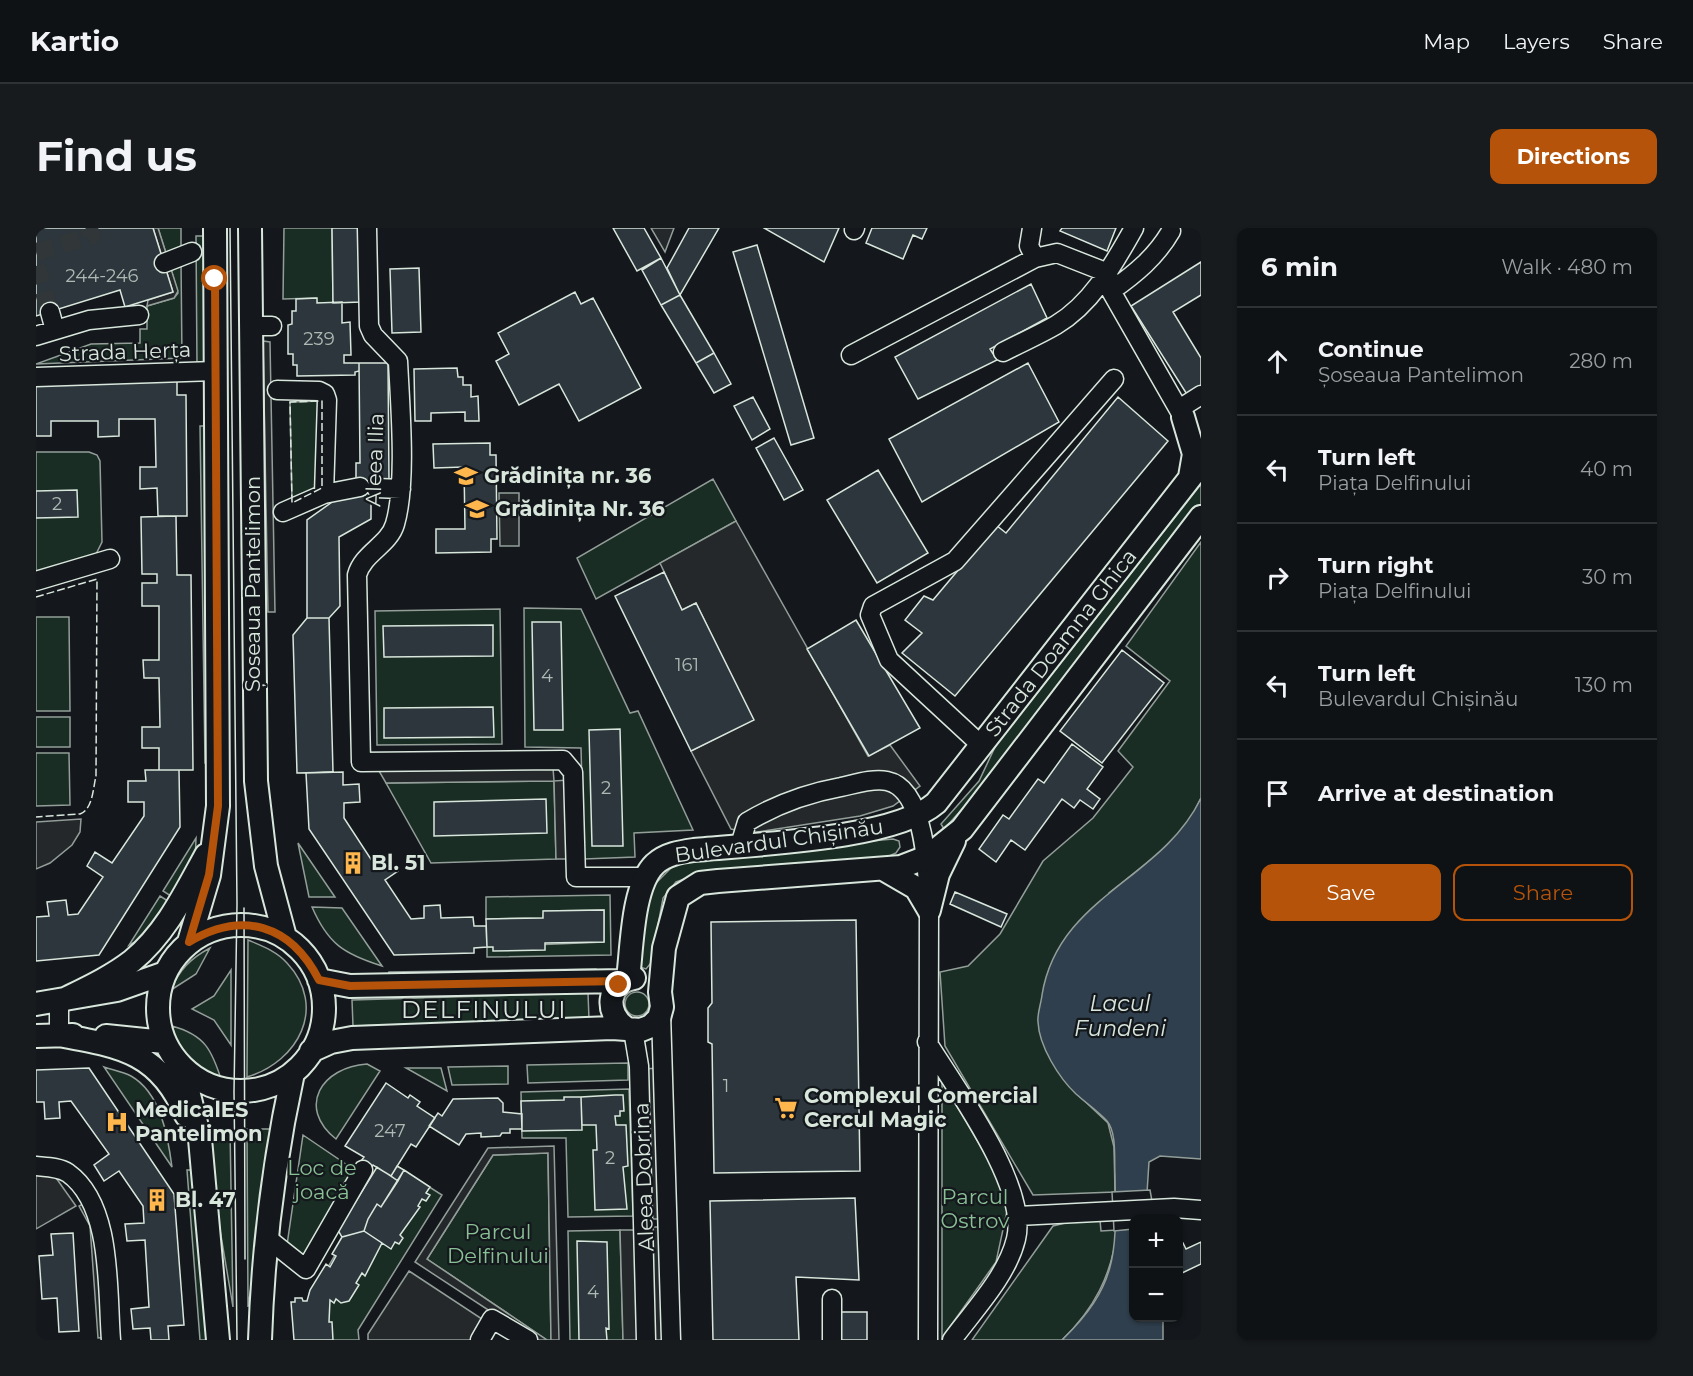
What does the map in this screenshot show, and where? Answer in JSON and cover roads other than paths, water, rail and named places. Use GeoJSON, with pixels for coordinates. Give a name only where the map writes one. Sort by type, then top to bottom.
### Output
{"type":"FeatureCollection","features":[{"type":"Feature","properties":{"kind":"main road","name":"Șoseaua Pantelimon"},"geometry":{"type":"LineString","coordinates":[[250,228],[262,326],[256,781],[266,866],[285,937]]}},
{"type":"Feature","properties":{"kind":"main road","name":"Șoseaua Pantelimon"},"geometry":{"type":"LineString","coordinates":[[189,942],[202,906],[215,837],[219,776],[214,229]]}},
{"type":"Feature","properties":{"kind":"main road"},"geometry":{"type":"LineString","coordinates":[[1188,417],[1196,471]]}},
{"type":"Feature","properties":{"kind":"main road","name":"Strada Doamna Ghica"},"geometry":{"type":"LineString","coordinates":[[917,817],[947,791],[1196,471]]}},
{"type":"Feature","properties":{"kind":"main road","name":"Strada Doamna Ghica"},"geometry":{"type":"LineString","coordinates":[[927,857],[962,829],[1201,517]]}},
{"type":"Feature","properties":{"kind":"main road","name":"Bulevardul Chișinău"},"geometry":{"type":"LineString","coordinates":[[645,877],[655,864],[678,852],[866,830],[917,817]]}},
{"type":"Feature","properties":{"kind":"main road"},"geometry":{"type":"LineString","coordinates":[[929,910],[943,860],[962,829]]}},
{"type":"Feature","properties":{"kind":"main road"},"geometry":{"type":"LineString","coordinates":[[59,1002],[111,975],[145,949],[179,905],[215,837]]}},
{"type":"Feature","properties":{"kind":"main road","name":"Bulevardul Chișinău"},"geometry":{"type":"LineString","coordinates":[[661,1002],[669,921],[678,897],[688,888],[718,881],[885,870],[927,857]]}},
{"type":"Feature","properties":{"kind":"main road"},"geometry":{"type":"LineString","coordinates":[[885,870],[908,881],[922,896],[929,910]]}},
{"type":"Feature","properties":{"kind":"main road"},"geometry":{"type":"LineString","coordinates":[[629,1029],[615,1020],[610,1006],[612,993],[626,980],[637,906],[645,877]]}},
{"type":"Feature","properties":{"kind":"main road"},"geometry":{"type":"LineString","coordinates":[[232,925],[254,926],[285,937],[305,957],[319,980],[323,1000],[323,1019],[312,1051],[293,1073],[273,1085],[257,1090],[234,1092],[206,1084],[182,1067],[164,1042],[157,1001],[165,973],[175,956],[189,942],[208,931],[232,925]]}},
{"type":"Feature","properties":{"kind":"main road"},"geometry":{"type":"LineString","coordinates":[[36,1004],[59,1002],[117,990],[165,973]]}},
{"type":"Feature","properties":{"kind":"main road"},"geometry":{"type":"LineString","coordinates":[[312,1051],[331,1042],[351,1038],[629,1029],[651,1026],[661,1002],[647,980],[350,986],[319,980]]}},
{"type":"Feature","properties":{"kind":"main road"},"geometry":{"type":"LineString","coordinates":[[59,1035],[131,1052],[161,1072],[182,1105],[204,1173]]}},
{"type":"Feature","properties":{"kind":"main road"},"geometry":{"type":"LineString","coordinates":[[36,1036],[125,1036],[164,1042]]}},
{"type":"Feature","properties":{"kind":"main road"},"geometry":{"type":"LineString","coordinates":[[182,1067],[198,1122],[218,1340]]}},
{"type":"Feature","properties":{"kind":"main road"},"geometry":{"type":"LineString","coordinates":[[260,1340],[267,1238],[283,1123],[293,1073]]}},
{"type":"Feature","properties":{"kind":"street","name":"Aleea Ilia"},"geometry":{"type":"LineString","coordinates":[[367,228],[369,326],[373,335],[398,361],[400,489],[395,525],[384,541],[367,556],[357,575],[361,762],[562,760],[573,772],[576,877],[645,877]]}},
{"type":"Feature","properties":{"kind":"street"},"geometry":{"type":"LineString","coordinates":[[1032,228],[1029,246],[1035,258]]}},
{"type":"Feature","properties":{"kind":"street"},"geometry":{"type":"LineString","coordinates":[[1110,282],[1134,228]]}},
{"type":"Feature","properties":{"kind":"street"},"geometry":{"type":"LineString","coordinates":[[1003,352],[1058,324],[1110,282],[1142,268],[1163,245],[1171,231]]}},
{"type":"Feature","properties":{"kind":"street"},"geometry":{"type":"LineString","coordinates":[[164,263],[192,252]]}},
{"type":"Feature","properties":{"kind":"street"},"geometry":{"type":"LineString","coordinates":[[851,355],[1035,258],[1057,254],[1110,282],[1188,417],[1201,395]]}},
{"type":"Feature","properties":{"kind":"street"},"geometry":{"type":"LineString","coordinates":[[50,312],[55,330]]}},
{"type":"Feature","properties":{"kind":"street"},"geometry":{"type":"LineString","coordinates":[[36,336],[89,320],[139,315]]}},
{"type":"Feature","properties":{"kind":"street","name":"Strada Herța"},"geometry":{"type":"LineString","coordinates":[[36,377],[215,371]]}},
{"type":"Feature","properties":{"kind":"street"},"geometry":{"type":"LineString","coordinates":[[981,746],[890,660],[870,615],[873,606],[880,600],[955,561],[1114,379]]}},
{"type":"Feature","properties":{"kind":"street"},"geometry":{"type":"LineString","coordinates":[[278,390],[325,394],[327,482],[324,494]]}},
{"type":"Feature","properties":{"kind":"street"},"geometry":{"type":"LineString","coordinates":[[283,512],[324,494],[368,488],[400,489]]}},
{"type":"Feature","properties":{"kind":"street"},"geometry":{"type":"LineString","coordinates":[[36,581],[110,559]]}},
{"type":"Feature","properties":{"kind":"street"},"geometry":{"type":"LineString","coordinates":[[740,845],[747,822],[805,794],[877,781],[895,784],[910,800],[917,817],[927,857],[929,910],[928,1340]]}},
{"type":"Feature","properties":{"kind":"street"},"geometry":{"type":"LineString","coordinates":[[59,1002],[59,1035]]}},
{"type":"Feature","properties":{"kind":"street","name":"Aleea Dobrina"},"geometry":{"type":"LineString","coordinates":[[661,1002],[671,1340]]}},
{"type":"Feature","properties":{"kind":"street","name":"Aleea Dobrina"},"geometry":{"type":"LineString","coordinates":[[629,1029],[639,1066],[646,1340]]}},
{"type":"Feature","properties":{"kind":"street"},"geometry":{"type":"LineString","coordinates":[[927,1042],[1004,1169],[1014,1194],[1018,1216],[1016,1240],[1009,1258],[952,1340]]}},
{"type":"Feature","properties":{"kind":"street"},"geometry":{"type":"LineString","coordinates":[[36,1166],[67,1172],[87,1196],[98,1217],[102,1235],[110,1340]]}},
{"type":"Feature","properties":{"kind":"street"},"geometry":{"type":"LineString","coordinates":[[267,1238],[306,1269],[363,1170]]}},
{"type":"Feature","properties":{"kind":"street"},"geometry":{"type":"LineString","coordinates":[[1018,1216],[1174,1208],[1201,1210]]}},
{"type":"Feature","properties":{"kind":"street"},"geometry":{"type":"LineString","coordinates":[[832,1299],[832,1340]]}},
{"type":"Feature","properties":{"kind":"street"},"geometry":{"type":"LineString","coordinates":[[480,1340],[492,1319],[528,1340]]}},
{"type":"Feature","properties":{"kind":"water","name":"Lacul Fundeni"},"geometry":{"type":"Polygon","coordinates":[[[1201,798],[1201,1159],[1160,1156],[1149,1162],[1147,1193],[1136,1214],[1129,1214],[1129,1322],[1163,1322],[1163,1340],[1062,1340],[1095,1301],[1105,1283],[1111,1265],[1115,1225],[1114,1146],[1112,1132],[1107,1121],[1076,1094],[1057,1071],[1046,1051],[1038,1022],[1042,995],[1052,962],[1068,934],[1112,890],[1162,850],[1183,826],[1201,798]]]}},
{"type":"Feature","properties":{"kind":"tunnel"},"geometry":{"type":"LineString","coordinates":[[36,252],[91,236],[89,228]]}},
{"type":"Feature","properties":{"kind":"tunnel"},"geometry":{"type":"LineString","coordinates":[[36,266],[50,312]]}},
{"type":"Feature","properties":{"kind":"tram line"},"geometry":{"type":"LineString","coordinates":[[230,228],[237,904],[234,1092],[237,1340]]}},
{"type":"Feature","properties":{"kind":"tram line"},"geometry":{"type":"LineString","coordinates":[[244,908],[245,1259]]}},
{"type":"Feature","properties":{"kind":"place","name":"Grădinița nr. 36"},"geometry":{"type":"Point","coordinates":[466,476]}},
{"type":"Feature","properties":{"kind":"place","name":"Grădinița Nr. 36"},"geometry":{"type":"Point","coordinates":[477,509]}},
{"type":"Feature","properties":{"kind":"place","name":"Bl. 51"},"geometry":{"type":"Point","coordinates":[353,863]}},
{"type":"Feature","properties":{"kind":"place","name":"Complexul Comercial Cercul Magic"},"geometry":{"type":"Point","coordinates":[786,1108]}},
{"type":"Feature","properties":{"kind":"place","name":"MedicalES Pantelimon"},"geometry":{"type":"Point","coordinates":[117,1122]}},
{"type":"Feature","properties":{"kind":"place","name":"Bl. 47"},"geometry":{"type":"Point","coordinates":[157,1200]}},
{"type":"Feature","properties":{"kind":"district","name":"DELFINULUI"},"geometry":{"type":"Point","coordinates":[484,1010]}},
{"type":"Feature","properties":{"kind":"park label","name":"Loc de joacă"},"geometry":{"type":"Point","coordinates":[322,1180]}},
{"type":"Feature","properties":{"kind":"park label","name":"Parcul Ostrov"},"geometry":{"type":"Point","coordinates":[975,1209]}},
{"type":"Feature","properties":{"kind":"park label","name":"Parcul Delfinului"},"geometry":{"type":"Point","coordinates":[498,1244]}}]}
